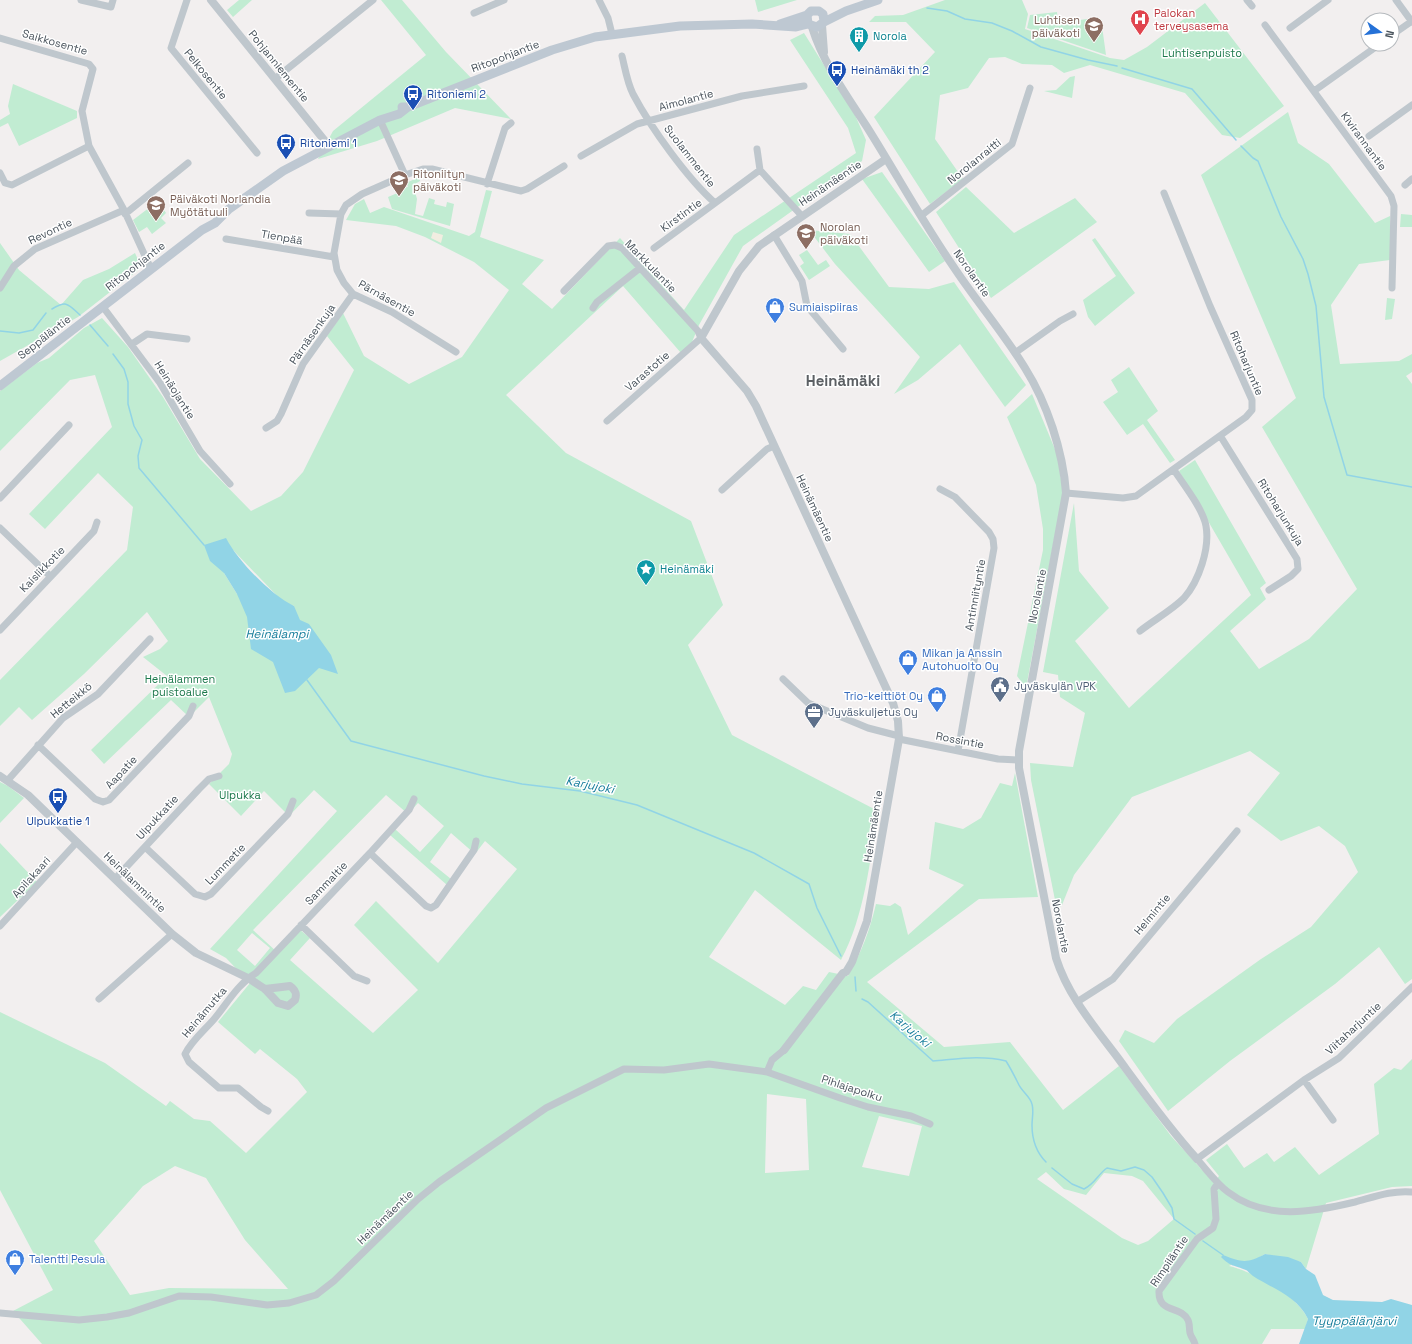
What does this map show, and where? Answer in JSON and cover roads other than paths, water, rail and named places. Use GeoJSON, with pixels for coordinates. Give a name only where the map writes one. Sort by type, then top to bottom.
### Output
{"type":"FeatureCollection","features":[{"type":"Feature","properties":{"kind":"main road"},"geometry":{"type":"LineString","coordinates":[[823,20],[819,11],[814,10],[809,22],[817,27],[823,20],[878,0]]}},
{"type":"Feature","properties":{"kind":"main road","name":"Ritopohjantie"},"geometry":{"type":"LineString","coordinates":[[83,322],[202,230],[215,223],[229,209],[283,171],[384,118],[393,117],[405,111],[408,107],[568,45],[612,34],[626,34],[643,30],[680,26],[778,24],[796,27],[809,22]]}},
{"type":"Feature","properties":{"kind":"main road","name":"Seppäläntie"},"geometry":{"type":"LineString","coordinates":[[0,386],[83,322]]}},
{"type":"Feature","properties":{"kind":"street"},"geometry":{"type":"LineString","coordinates":[[81,0],[111,7],[113,0]]}},
{"type":"Feature","properties":{"kind":"street","name":"Pelkosentie"},"geometry":{"type":"LineString","coordinates":[[187,0],[171,48],[257,153]]}},
{"type":"Feature","properties":{"kind":"street","name":"Pohjanniementie"},"geometry":{"type":"LineString","coordinates":[[211,0],[276,78],[329,146]]}},
{"type":"Feature","properties":{"kind":"street"},"geometry":{"type":"LineString","coordinates":[[276,78],[373,0]]}},
{"type":"Feature","properties":{"kind":"street"},"geometry":{"type":"LineString","coordinates":[[474,13],[504,0]]}},
{"type":"Feature","properties":{"kind":"street"},"geometry":{"type":"LineString","coordinates":[[599,0],[608,18],[612,34]]}},
{"type":"Feature","properties":{"kind":"street"},"geometry":{"type":"LineString","coordinates":[[1290,28],[1328,0]]}},
{"type":"Feature","properties":{"kind":"street"},"geometry":{"type":"LineString","coordinates":[[1396,0],[1412,21],[1400,29]]}},
{"type":"Feature","properties":{"kind":"street","name":"Norolantie"},"geometry":{"type":"LineString","coordinates":[[823,20],[824,55]]}},
{"type":"Feature","properties":{"kind":"street","name":"Norolantie"},"geometry":{"type":"LineString","coordinates":[[809,22],[816,41],[838,82],[922,215],[952,266],[1015,353],[1037,391],[1061,452],[1066,493],[1018,760],[1056,958],[1062,977],[1077,1002],[1174,1133],[1196,1159]]}},
{"type":"Feature","properties":{"kind":"street","name":"Kivirannantie"},"geometry":{"type":"LineString","coordinates":[[1265,25],[1391,196],[1394,206],[1392,288]]}},
{"type":"Feature","properties":{"kind":"street","name":"Saikkosentie"},"geometry":{"type":"LineString","coordinates":[[0,38],[89,64],[93,69],[82,111],[89,146],[124,212],[151,269]]}},
{"type":"Feature","properties":{"kind":"street"},"geometry":{"type":"LineString","coordinates":[[1314,91],[1369,52]]}},
{"type":"Feature","properties":{"kind":"street","name":"Suolammentie"},"geometry":{"type":"LineString","coordinates":[[622,56],[632,92],[650,121],[700,189],[715,203]]}},
{"type":"Feature","properties":{"kind":"street","name":"Aimolantie"},"geometry":{"type":"LineString","coordinates":[[581,156],[637,124],[742,96],[804,86]]}},
{"type":"Feature","properties":{"kind":"street","name":"Norolanraitti"},"geometry":{"type":"LineString","coordinates":[[922,215],[1012,144],[1030,88]]}},
{"type":"Feature","properties":{"kind":"street"},"geometry":{"type":"LineString","coordinates":[[1369,136],[1412,105]]}},
{"type":"Feature","properties":{"kind":"street"},"geometry":{"type":"LineString","coordinates":[[384,118],[405,175]]}},
{"type":"Feature","properties":{"kind":"street"},"geometry":{"type":"LineString","coordinates":[[486,184],[505,128],[511,123]]}},
{"type":"Feature","properties":{"kind":"street"},"geometry":{"type":"LineString","coordinates":[[0,173],[5,182],[12,185],[89,146]]}},
{"type":"Feature","properties":{"kind":"street"},"geometry":{"type":"LineString","coordinates":[[758,149],[760,170],[801,216]]}},
{"type":"Feature","properties":{"kind":"street","name":"Heinämäentie"},"geometry":{"type":"LineString","coordinates":[[0,1313],[79,1320],[129,1313],[179,1296],[211,1297],[267,1304],[289,1302],[306,1298],[324,1290],[412,1205],[440,1182],[546,1108],[616,1072],[624,1069],[664,1070],[708,1064],[767,1072],[777,1063],[784,1050],[843,974],[844,966],[853,955],[863,934],[872,901],[899,738],[898,721],[893,703],[747,391],[701,338],[745,261],[760,246],[801,216],[886,159]]}},
{"type":"Feature","properties":{"kind":"street","name":"Revontie"},"geometry":{"type":"LineString","coordinates":[[0,288],[14,266],[35,249],[124,212],[188,164]]}},
{"type":"Feature","properties":{"kind":"street","name":"Pärnäsentie"},"geometry":{"type":"LineString","coordinates":[[456,352],[392,312],[353,294],[344,283],[337,270],[334,257],[341,214],[346,205],[354,198],[405,175],[423,169],[432,169],[486,184],[521,191],[527,189],[564,166]]}},
{"type":"Feature","properties":{"kind":"street","name":"Kirstintie"},"geometry":{"type":"LineString","coordinates":[[654,248],[760,170]]}},
{"type":"Feature","properties":{"kind":"street"},"geometry":{"type":"LineString","coordinates":[[1404,185],[1412,180]]}},
{"type":"Feature","properties":{"kind":"street","name":"Ritoharjuntie"},"geometry":{"type":"LineString","coordinates":[[1066,493],[1123,498],[1140,494],[1221,437],[1248,416],[1252,410],[1252,400],[1210,306],[1164,193]]}},
{"type":"Feature","properties":{"kind":"street"},"geometry":{"type":"LineString","coordinates":[[309,213],[341,214]]}},
{"type":"Feature","properties":{"kind":"street"},"geometry":{"type":"LineString","coordinates":[[774,235],[802,281],[807,306],[843,349]]}},
{"type":"Feature","properties":{"kind":"street","name":"Tienpää"},"geometry":{"type":"LineString","coordinates":[[226,239],[334,257]]}},
{"type":"Feature","properties":{"kind":"street","name":"Markkulantie"},"geometry":{"type":"LineString","coordinates":[[564,291],[608,246],[615,245],[622,248],[698,331],[701,338]]}},
{"type":"Feature","properties":{"kind":"street"},"geometry":{"type":"LineString","coordinates":[[592,308],[597,302],[640,268]]}},
{"type":"Feature","properties":{"kind":"street","name":"Pärnäsenkuja"},"geometry":{"type":"LineString","coordinates":[[266,428],[277,420],[282,414],[303,364],[353,294]]}},
{"type":"Feature","properties":{"kind":"street","name":"Heinäojantie"},"geometry":{"type":"LineString","coordinates":[[102,307],[132,344],[160,383],[200,452],[230,484]]}},
{"type":"Feature","properties":{"kind":"street"},"geometry":{"type":"LineString","coordinates":[[1015,353],[1073,314]]}},
{"type":"Feature","properties":{"kind":"street"},"geometry":{"type":"LineString","coordinates":[[132,344],[147,334],[187,339]]}},
{"type":"Feature","properties":{"kind":"street","name":"Varastotie"},"geometry":{"type":"LineString","coordinates":[[607,421],[701,338]]}},
{"type":"Feature","properties":{"kind":"street"},"geometry":{"type":"LineString","coordinates":[[0,498],[69,425]]}},
{"type":"Feature","properties":{"kind":"street","name":"Ritoharjunkuja"},"geometry":{"type":"LineString","coordinates":[[1221,437],[1297,559],[1298,569],[1291,576],[1269,590]]}},
{"type":"Feature","properties":{"kind":"street"},"geometry":{"type":"LineString","coordinates":[[722,490],[767,449],[774,446]]}},
{"type":"Feature","properties":{"kind":"street"},"geometry":{"type":"LineString","coordinates":[[1140,631],[1184,598],[1194,584],[1207,543],[1206,525],[1198,508],[1174,470]]}},
{"type":"Feature","properties":{"kind":"street","name":"Antinniityntie"},"geometry":{"type":"LineString","coordinates":[[940,489],[955,497],[989,532],[993,539],[994,548],[958,751]]}},
{"type":"Feature","properties":{"kind":"street","name":"Kaislikkotie"},"geometry":{"type":"LineString","coordinates":[[0,630],[94,530],[97,522]]}},
{"type":"Feature","properties":{"kind":"street"},"geometry":{"type":"LineString","coordinates":[[0,528],[50,576]]}},
{"type":"Feature","properties":{"kind":"street","name":"Hetteikkö"},"geometry":{"type":"LineString","coordinates":[[8,780],[64,718],[98,694],[150,640]]}},
{"type":"Feature","properties":{"kind":"street","name":"Rossintie"},"geometry":{"type":"LineString","coordinates":[[782,679],[808,703],[868,728],[899,738],[958,751],[998,759],[1018,760]]}},
{"type":"Feature","properties":{"kind":"street","name":"Aapatie"},"geometry":{"type":"LineString","coordinates":[[38,745],[95,799],[103,802],[110,800],[189,716],[193,706]]}},
{"type":"Feature","properties":{"kind":"street","name":"Heinälammintie"},"geometry":{"type":"LineString","coordinates":[[0,776],[28,795],[172,934],[196,953],[248,978],[265,989]]}},
{"type":"Feature","properties":{"kind":"street","name":"Ulpukkatie"},"geometry":{"type":"LineString","coordinates":[[115,878],[209,779],[219,776]]}},
{"type":"Feature","properties":{"kind":"street","name":"Sammaltie"},"geometry":{"type":"LineString","coordinates":[[248,978],[256,973],[409,810],[414,799]]}},
{"type":"Feature","properties":{"kind":"street","name":"Lummetie"},"geometry":{"type":"LineString","coordinates":[[145,847],[195,894],[205,897],[211,894],[288,814],[293,801]]}},
{"type":"Feature","properties":{"kind":"street","name":"Helmintie"},"geometry":{"type":"LineString","coordinates":[[1077,1002],[1113,979],[1237,831]]}},
{"type":"Feature","properties":{"kind":"street"},"geometry":{"type":"LineString","coordinates":[[370,852],[426,906],[431,908],[436,905],[474,850],[476,841]]}},
{"type":"Feature","properties":{"kind":"street","name":"Apilakaari"},"geometry":{"type":"LineString","coordinates":[[0,926],[77,842]]}},
{"type":"Feature","properties":{"kind":"street"},"geometry":{"type":"LineString","coordinates":[[301,925],[354,976],[367,981]]}},
{"type":"Feature","properties":{"kind":"street"},"geometry":{"type":"LineString","coordinates":[[99,999],[172,934]]}},
{"type":"Feature","properties":{"kind":"street","name":"Heinämutka"},"geometry":{"type":"LineString","coordinates":[[248,978],[189,1047],[185,1054],[189,1062],[219,1088],[238,1088],[268,1111]]}},
{"type":"Feature","properties":{"kind":"street","name":"Viitaharjuntie"},"geometry":{"type":"LineString","coordinates":[[1196,1159],[1304,1080],[1339,1058],[1412,986]]}},
{"type":"Feature","properties":{"kind":"street","name":"Pihlajapolku"},"geometry":{"type":"LineString","coordinates":[[767,1072],[868,1107],[911,1116],[930,1124]]}},
{"type":"Feature","properties":{"kind":"street"},"geometry":{"type":"LineString","coordinates":[[1304,1080],[1333,1120]]}},
{"type":"Feature","properties":{"kind":"street"},"geometry":{"type":"LineString","coordinates":[[1196,1159],[1218,1183],[1230,1193],[1257,1207],[1283,1212],[1318,1210],[1392,1192],[1412,1192]]}},
{"type":"Feature","properties":{"kind":"street","name":"Rimpiläntie"},"geometry":{"type":"LineString","coordinates":[[1196,1344],[1190,1334],[1188,1320],[1181,1314],[1163,1305],[1159,1299],[1159,1291],[1197,1239],[1213,1228],[1216,1219],[1214,1189],[1218,1183]]}},
{"type":"Feature","properties":{"kind":"water","name":"Heinälampi"},"geometry":{"type":"Polygon","coordinates":[[[226,538],[231,547],[247,567],[266,586],[294,606],[300,620],[309,624],[331,655],[338,674],[319,668],[295,691],[285,693],[273,662],[251,649],[247,617],[237,594],[224,573],[210,561],[204,545],[226,538]]]}},
{"type":"Feature","properties":{"kind":"water","name":"Tyyppälänjärvi"},"geometry":{"type":"Polygon","coordinates":[[[1265,1254],[1288,1257],[1301,1262],[1306,1269],[1315,1275],[1323,1295],[1333,1300],[1382,1302],[1391,1299],[1412,1305],[1412,1344],[1299,1344],[1308,1319],[1298,1304],[1253,1276],[1247,1270],[1230,1264],[1221,1257],[1223,1255],[1239,1260],[1249,1261],[1265,1254]]]}},
{"type":"Feature","properties":{"kind":"waterway"},"geometry":{"type":"LineString","coordinates":[[927,8],[947,11],[965,19],[992,23],[1012,31],[1041,47],[1088,60],[1117,66]]}},
{"type":"Feature","properties":{"kind":"waterway"},"geometry":{"type":"LineString","coordinates":[[1122,68],[1192,89],[1236,140]]}},
{"type":"Feature","properties":{"kind":"waterway"},"geometry":{"type":"LineString","coordinates":[[1241,146],[1258,161],[1281,217],[1303,259],[1308,274],[1316,306],[1324,397],[1347,475],[1412,487]]}},
{"type":"Feature","properties":{"kind":"waterway"},"geometry":{"type":"LineString","coordinates":[[52,309],[67,304],[80,315]]}},
{"type":"Feature","properties":{"kind":"waterway"},"geometry":{"type":"LineString","coordinates":[[0,331],[19,333],[33,330],[46,313]]}},
{"type":"Feature","properties":{"kind":"waterway"},"geometry":{"type":"LineString","coordinates":[[90,325],[108,346]]}},
{"type":"Feature","properties":{"kind":"waterway"},"geometry":{"type":"LineString","coordinates":[[113,354],[124,369],[128,382],[128,404],[134,426],[142,440],[138,456],[139,468],[204,545]]}},
{"type":"Feature","properties":{"kind":"waterway","name":"Karjujoki"},"geometry":{"type":"LineString","coordinates":[[307,680],[351,741],[484,776],[522,784],[580,791],[637,805],[754,853],[809,884],[817,908],[841,956]]}},
{"type":"Feature","properties":{"kind":"waterway","name":"Karjujoki"},"geometry":{"type":"LineString","coordinates":[[855,977],[856,991]]}},
{"type":"Feature","properties":{"kind":"waterway","name":"Karjujoki"},"geometry":{"type":"LineString","coordinates":[[862,999],[868,1002],[933,1061],[979,1058],[1006,1061],[1019,1086],[1031,1101],[1033,1109],[1032,1125],[1034,1141],[1037,1150],[1046,1162]]}},
{"type":"Feature","properties":{"kind":"waterway","name":"Karjujoki"},"geometry":{"type":"LineString","coordinates":[[1052,1168],[1072,1184],[1084,1189],[1088,1187],[1107,1168],[1121,1171],[1135,1167],[1144,1170],[1152,1177],[1163,1193],[1172,1208],[1174,1219],[1195,1234]]}},
{"type":"Feature","properties":{"kind":"waterway","name":"Karjujoki"},"geometry":{"type":"LineString","coordinates":[[1203,1241],[1223,1255]]}},
{"type":"Feature","properties":{"kind":"place","name":"Palokan terveysasema"},"geometry":{"type":"Point","coordinates":[1140,36]}},
{"type":"Feature","properties":{"kind":"place","name":"Luhtisen päiväkoti"},"geometry":{"type":"Point","coordinates":[1094,43]}},
{"type":"Feature","properties":{"kind":"place","name":"Norola"},"geometry":{"type":"Point","coordinates":[859,53]}},
{"type":"Feature","properties":{"kind":"place","name":"Heinämäki th 2"},"geometry":{"type":"Point","coordinates":[837,87]}},
{"type":"Feature","properties":{"kind":"place","name":"Ritoniemi 2"},"geometry":{"type":"Point","coordinates":[413,111]}},
{"type":"Feature","properties":{"kind":"place","name":"Ritoniemi 1"},"geometry":{"type":"Point","coordinates":[286,160]}},
{"type":"Feature","properties":{"kind":"place","name":"Ritoniityn päiväkoti"},"geometry":{"type":"Point","coordinates":[399,197]}},
{"type":"Feature","properties":{"kind":"place","name":"Päiväkoti Norlandia Myötätuuli"},"geometry":{"type":"Point","coordinates":[156,222]}},
{"type":"Feature","properties":{"kind":"place","name":"Norolan päiväkoti"},"geometry":{"type":"Point","coordinates":[806,250]}},
{"type":"Feature","properties":{"kind":"place","name":"Sumiaispiiras"},"geometry":{"type":"Point","coordinates":[775,324]}},
{"type":"Feature","properties":{"kind":"place","name":"Heinämäki"},"geometry":{"type":"Point","coordinates":[646,586]}},
{"type":"Feature","properties":{"kind":"place","name":"Mikan ja Anssin Autohuolto Oy"},"geometry":{"type":"Point","coordinates":[908,676]}},
{"type":"Feature","properties":{"kind":"place","name":"Jyväskylän VPK"},"geometry":{"type":"Point","coordinates":[1000,703]}},
{"type":"Feature","properties":{"kind":"place","name":"Trio-keittiöt Oy"},"geometry":{"type":"Point","coordinates":[937,713]}},
{"type":"Feature","properties":{"kind":"place","name":"Jyväskuljetus Oy"},"geometry":{"type":"Point","coordinates":[814,729]}},
{"type":"Feature","properties":{"kind":"place","name":"Ulpukkatie 1"},"geometry":{"type":"Point","coordinates":[58,814]}},
{"type":"Feature","properties":{"kind":"place","name":"Talentti Pesula"},"geometry":{"type":"Point","coordinates":[15,1276]}},
{"type":"Feature","properties":{"kind":"district","name":"Heinämäki"},"geometry":{"type":"Point","coordinates":[843,381]}},
{"type":"Feature","properties":{"kind":"park label","name":"Luhtisenpuisto"},"geometry":{"type":"Point","coordinates":[1202,53]}},
{"type":"Feature","properties":{"kind":"park label","name":"Heinälammen puistoalue"},"geometry":{"type":"Point","coordinates":[180,685]}},
{"type":"Feature","properties":{"kind":"park label","name":"Ulpukka"},"geometry":{"type":"Point","coordinates":[240,795]}}]}
